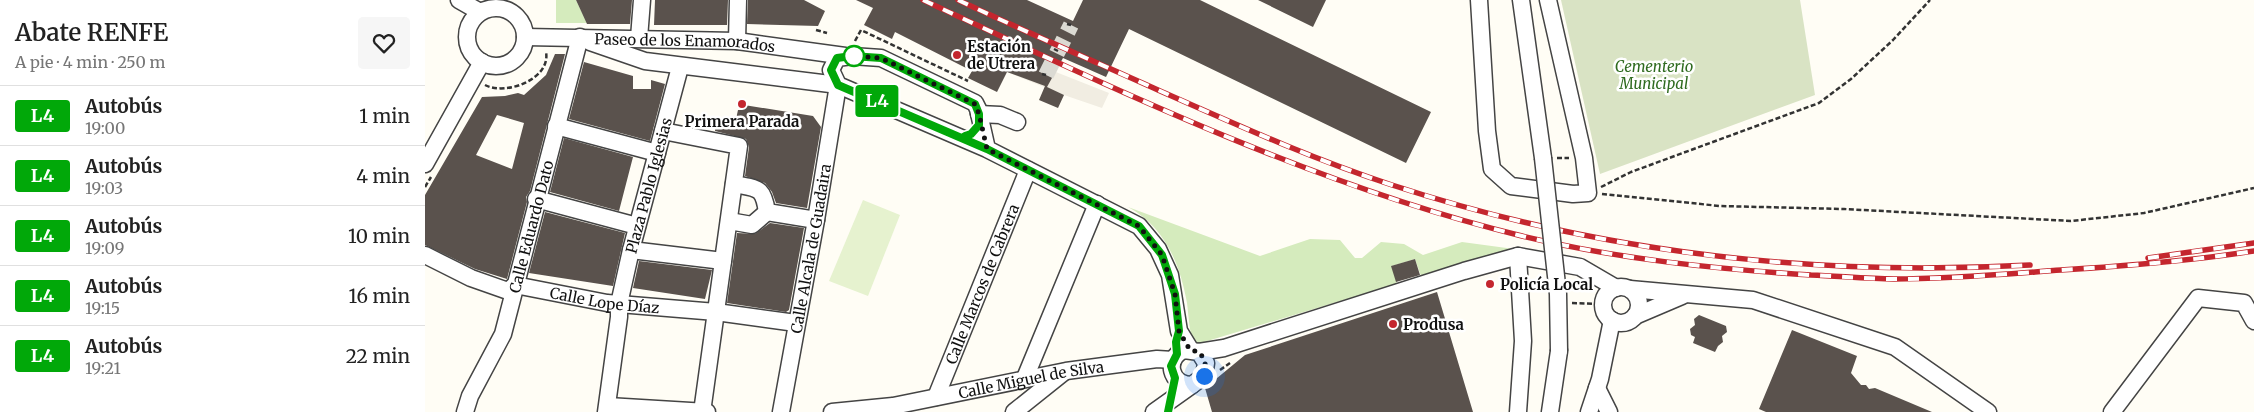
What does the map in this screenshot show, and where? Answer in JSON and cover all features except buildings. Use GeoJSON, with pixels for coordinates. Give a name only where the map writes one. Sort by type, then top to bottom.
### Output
{"type":"FeatureCollection","features":[{"type":"Feature","properties":{"kind":"street"},"geometry":{"type":"LineString","coordinates":[[459,0],[480,12]]}},
{"type":"Feature","properties":{"kind":"street"},"geometry":{"type":"LineString","coordinates":[[639,38],[642,0]]}},
{"type":"Feature","properties":{"kind":"street"},"geometry":{"type":"LineString","coordinates":[[737,41],[739,0]]}},
{"type":"Feature","properties":{"kind":"street"},"geometry":{"type":"LineString","coordinates":[[1479,0],[1487,131],[1492,169],[1511,186],[1573,194],[1588,193],[1584,158],[1548,0]]}},
{"type":"Feature","properties":{"kind":"street"},"geometry":{"type":"LineString","coordinates":[[1521,0],[1547,158],[1558,302],[1559,351],[1550,412]]}},
{"type":"Feature","properties":{"kind":"street"},"geometry":{"type":"LineString","coordinates":[[499,8],[512,12],[521,21],[525,39],[518,55],[507,64],[494,66],[482,62],[472,53],[467,38],[469,26],[480,12],[499,8]]}},
{"type":"Feature","properties":{"kind":"street","name":"Paseo de los Enamorados"},"geometry":{"type":"LineString","coordinates":[[580,38],[645,61],[680,67],[838,85],[987,149],[1097,204],[1139,226],[1158,248],[1170,275],[1179,331],[1176,342],[1185,354]]}},
{"type":"Feature","properties":{"kind":"street","name":"Calle Eduardo Dato"},"geometry":{"type":"LineString","coordinates":[[465,412],[470,396],[503,334],[536,199],[580,38]]}},
{"type":"Feature","properties":{"kind":"street","name":"Paseo de los Enamorados"},"geometry":{"type":"LineString","coordinates":[[525,39],[639,38],[737,41],[848,56],[881,58],[975,104],[980,118]]}},
{"type":"Feature","properties":{"kind":"street"},"geometry":{"type":"LineString","coordinates":[[838,85],[831,74],[831,66],[837,58],[848,56]]}},
{"type":"Feature","properties":{"kind":"street"},"geometry":{"type":"LineString","coordinates":[[425,164],[482,62]]}},
{"type":"Feature","properties":{"kind":"street","name":"Plaza Pablo Iglesias"},"geometry":{"type":"LineString","coordinates":[[607,409],[619,304],[637,226],[680,67]]}},
{"type":"Feature","properties":{"kind":"street","name":"Calle Alcala de Guadaira"},"geometry":{"type":"LineString","coordinates":[[781,412],[816,220],[838,85]]}},
{"type":"Feature","properties":{"kind":"street"},"geometry":{"type":"LineString","coordinates":[[980,118],[1000,115],[1017,122]]}},
{"type":"Feature","properties":{"kind":"street"},"geometry":{"type":"LineString","coordinates":[[956,135],[971,134],[978,128],[980,118]]}},
{"type":"Feature","properties":{"kind":"street"},"geometry":{"type":"LineString","coordinates":[[980,118],[987,149]]}},
{"type":"Feature","properties":{"kind":"street"},"geometry":{"type":"LineString","coordinates":[[556,126],[657,153]]}},
{"type":"Feature","properties":{"kind":"street"},"geometry":{"type":"LineString","coordinates":[[663,131],[739,146],[702,412]]}},
{"type":"Feature","properties":{"kind":"street","name":"Calle Marcos de Cabrera"},"geometry":{"type":"LineString","coordinates":[[936,397],[1028,170]]}},
{"type":"Feature","properties":{"kind":"street"},"geometry":{"type":"LineString","coordinates":[[734,184],[760,191],[764,195],[767,212]]}},
{"type":"Feature","properties":{"kind":"street"},"geometry":{"type":"LineString","coordinates":[[536,199],[637,226]]}},
{"type":"Feature","properties":{"kind":"street"},"geometry":{"type":"LineString","coordinates":[[1025,378],[1097,204]]}},
{"type":"Feature","properties":{"kind":"street"},"geometry":{"type":"LineString","coordinates":[[767,212],[816,220]]}},
{"type":"Feature","properties":{"kind":"street"},"geometry":{"type":"LineString","coordinates":[[729,221],[752,225],[767,212]]}},
{"type":"Feature","properties":{"kind":"street"},"geometry":{"type":"LineString","coordinates":[[631,250],[723,261]]}},
{"type":"Feature","properties":{"kind":"street","name":"Calle Lope Díaz"},"geometry":{"type":"LineString","coordinates":[[425,256],[471,278],[508,291],[515,285],[619,304],[715,312],[796,323]]}},
{"type":"Feature","properties":{"kind":"street"},"geometry":{"type":"LineString","coordinates":[[1519,412],[1523,341],[1518,256],[1580,267],[1638,298],[1639,304],[1598,383],[1609,412]]}},
{"type":"Feature","properties":{"kind":"street","name":"Calle Miguel de Silva"},"geometry":{"type":"LineString","coordinates":[[832,412],[890,409],[1025,378],[1157,359],[1234,345],[1464,271],[1518,256]]}},
{"type":"Feature","properties":{"kind":"street"},"geometry":{"type":"LineString","coordinates":[[1580,267],[1603,304],[1605,313],[1612,320],[1620,323],[1684,295]]}},
{"type":"Feature","properties":{"kind":"street"},"geometry":{"type":"LineString","coordinates":[[1603,304],[1607,294],[1623,289],[1753,300],[1895,347],[1987,412]]}},
{"type":"Feature","properties":{"kind":"street"},"geometry":{"type":"LineString","coordinates":[[2112,412],[2198,298],[2244,303],[2254,321]]}},
{"type":"Feature","properties":{"kind":"street"},"geometry":{"type":"LineString","coordinates":[[1589,412],[1598,383],[1612,320]]}},
{"type":"Feature","properties":{"kind":"street"},"geometry":{"type":"LineString","coordinates":[[1154,412],[1169,407],[1227,355],[1234,345]]}},
{"type":"Feature","properties":{"kind":"street"},"geometry":{"type":"LineString","coordinates":[[1185,354],[1206,363],[1198,381],[1182,384],[1175,378],[1171,369],[1185,354]]}},
{"type":"Feature","properties":{"kind":"street"},"geometry":{"type":"LineString","coordinates":[[1014,412],[1066,371]]}},
{"type":"Feature","properties":{"kind":"street"},"geometry":{"type":"LineString","coordinates":[[1169,407],[1175,378]]}},
{"type":"Feature","properties":{"kind":"street"},"geometry":{"type":"LineString","coordinates":[[607,409],[707,412]]}},
{"type":"Feature","properties":{"kind":"path"},"geometry":{"type":"LineString","coordinates":[[1588,193],[1631,172],[1819,103],[1851,79],[1893,40],[1930,0]]}},
{"type":"Feature","properties":{"kind":"path"},"geometry":{"type":"LineString","coordinates":[[1067,24],[1071,25]]}},
{"type":"Feature","properties":{"kind":"path"},"geometry":{"type":"LineString","coordinates":[[816,30],[827,33]]}},
{"type":"Feature","properties":{"kind":"path"},"geometry":{"type":"LineString","coordinates":[[1054,49],[1058,51]]}},
{"type":"Feature","properties":{"kind":"path"},"geometry":{"type":"LineString","coordinates":[[473,79],[497,89],[518,86],[538,74],[547,55]]}},
{"type":"Feature","properties":{"kind":"path"},"geometry":{"type":"LineString","coordinates":[[1042,74],[1047,75]]}},
{"type":"Feature","properties":{"kind":"path"},"geometry":{"type":"LineString","coordinates":[[1547,158],[1584,158]]}},
{"type":"Feature","properties":{"kind":"path"},"geometry":{"type":"LineString","coordinates":[[1588,193],[1720,206],[1872,210],[2071,221],[2144,213],[2254,188]]}},
{"type":"Feature","properties":{"kind":"path"},"geometry":{"type":"LineString","coordinates":[[1558,302],[1603,304]]}},
{"type":"Feature","properties":{"kind":"green space"},"geometry":{"type":"Polygon","coordinates":[[[556,0],[576,0],[587,23],[556,23],[556,0]]]}},
{"type":"Feature","properties":{"kind":"green space","name":"Cementerio Municipal"},"geometry":{"type":"Polygon","coordinates":[[[1561,0],[1800,0],[1815,95],[1600,174],[1561,0]]]}},
{"type":"Feature","properties":{"kind":"green space"},"geometry":{"type":"Polygon","coordinates":[[[863,200],[900,215],[868,296],[829,281],[863,200]]]}},
{"type":"Feature","properties":{"kind":"green space"},"geometry":{"type":"Polygon","coordinates":[[[1128,207],[1260,256],[1310,239],[1340,240],[1355,258],[1362,258],[1381,242],[1404,244],[1423,255],[1462,242],[1514,249],[1421,276],[1415,259],[1392,266],[1397,284],[1194,345],[1184,288],[1169,248],[1152,225],[1128,207]]]}},
{"type":"Feature","properties":{"kind":"shaded area"},"geometry":{"type":"Polygon","coordinates":[[[874,5],[1028,61],[1109,93],[1102,108],[1064,95],[1007,72],[874,5]]]}},
{"type":"Feature","properties":{"kind":"tunnel"},"geometry":{"type":"LineString","coordinates":[[1046,75],[1071,25]]}},
{"type":"Feature","properties":{"kind":"railway"},"geometry":{"type":"LineString","coordinates":[[923,0],[1143,101],[1292,163],[1444,215],[1522,236],[1594,251],[1666,262],[1739,270],[1874,279],[1957,277],[2110,267],[2254,251]]}},
{"type":"Feature","properties":{"kind":"railway"},"geometry":{"type":"LineString","coordinates":[[958,0],[1187,103],[1362,175],[1470,208],[1549,228],[1707,255],[1787,263],[1949,268],[2030,265]]}},
{"type":"Feature","properties":{"kind":"railway"},"geometry":{"type":"LineString","coordinates":[[2148,258],[2254,243]]}},
{"type":"Feature","properties":{"kind":"bus line","name":"L4"},"geometry":{"type":"LineString","coordinates":[[965,136],[975,132],[980,122],[975,104],[881,58],[845,56],[837,58],[833,63],[831,74],[838,85],[987,149],[1139,226],[1153,241],[1162,255],[1175,294],[1179,331],[1176,336],[1177,354],[1171,366],[1175,378],[1168,412]]}},
{"type":"Feature","properties":{"kind":"place","name":"Estación de Utrera"},"geometry":{"type":"Point","coordinates":[957,55]}},
{"type":"Feature","properties":{"kind":"place","name":"Primera Parada"},"geometry":{"type":"Point","coordinates":[742,104]}},
{"type":"Feature","properties":{"kind":"place","name":"Policía Local"},"geometry":{"type":"Point","coordinates":[1490,284]}},
{"type":"Feature","properties":{"kind":"place","name":"Produsa"},"geometry":{"type":"Point","coordinates":[1393,324]}},
{"type":"Feature","properties":{"kind":"route"},"geometry":{"type":"LineString","coordinates":[[854,56],[852,56],[881,58],[975,104],[987,149],[1139,226],[1153,241],[1162,255],[1175,294],[1179,331],[1190,350],[1199,352],[1202,355],[1206,363],[1204,376]]}}]}
